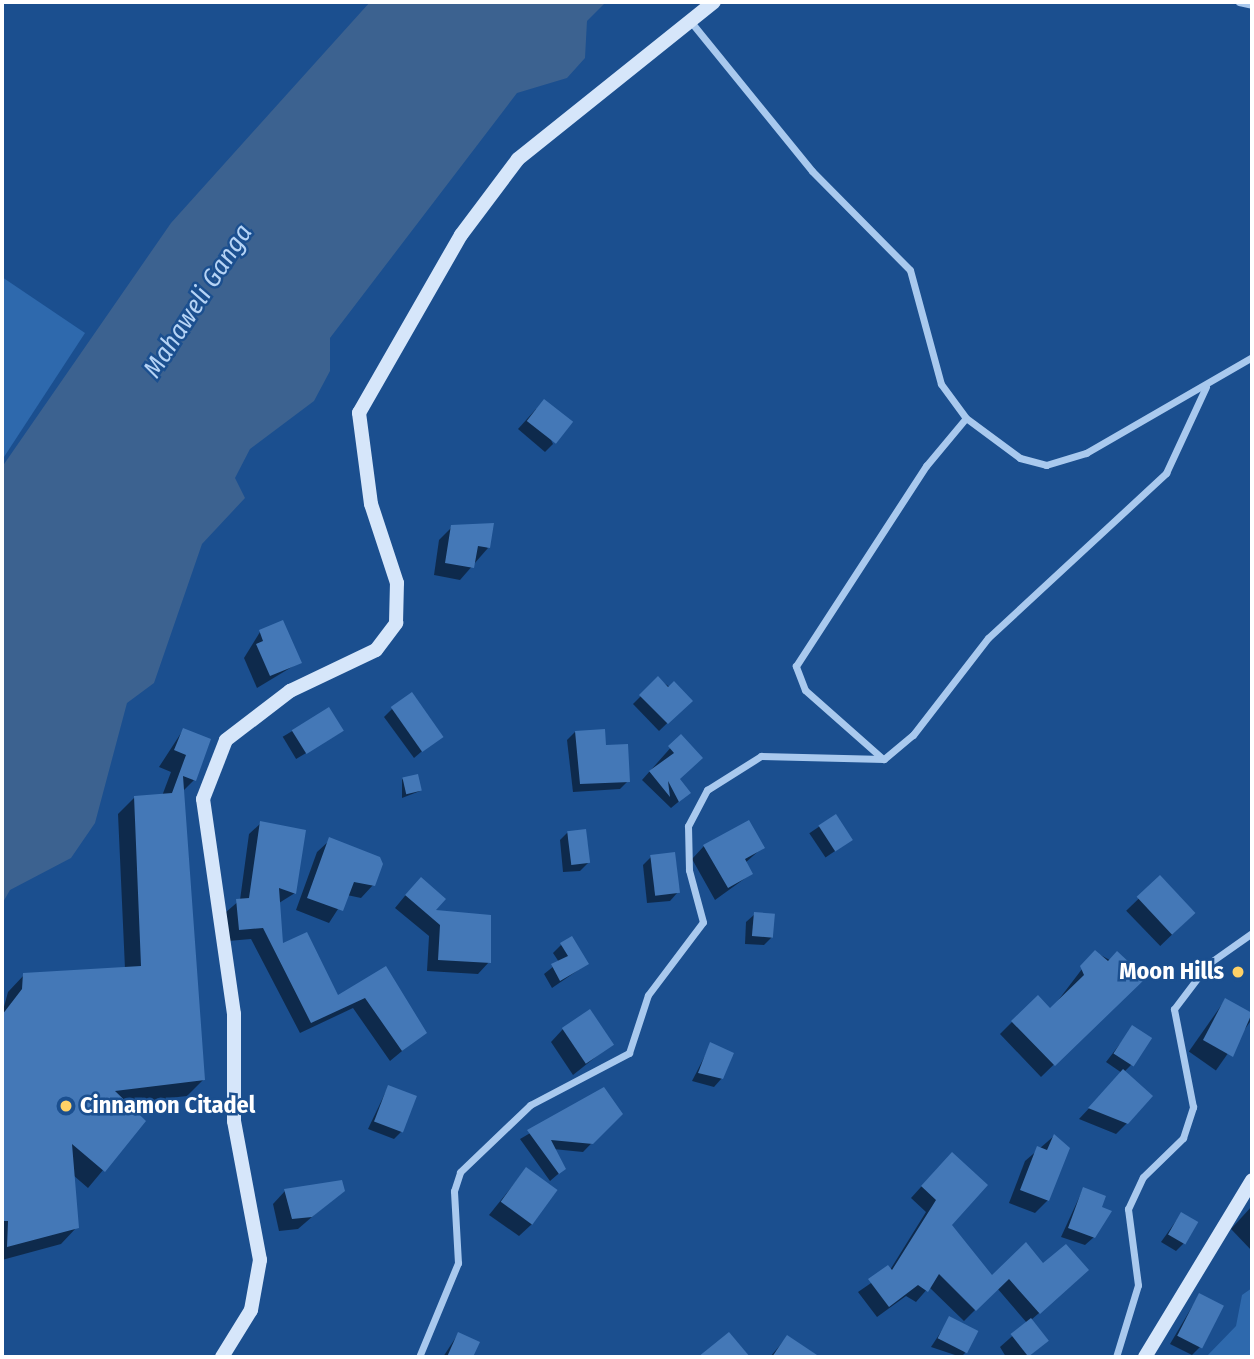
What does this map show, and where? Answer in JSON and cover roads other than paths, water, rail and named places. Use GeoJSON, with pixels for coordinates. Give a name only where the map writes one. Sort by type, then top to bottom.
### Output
{"type":"FeatureCollection","features":[{"type":"Feature","properties":{"kind":"street"},"geometry":{"type":"LineString","coordinates":[[222,1357],[251,1310],[260,1259],[234,1121],[234,1014],[203,799],[226,740],[290,691],[376,650],[396,623],[397,583],[370,504],[359,413],[461,235],[518,159],[714,2]]}},
{"type":"Feature","properties":{"kind":"street"},"geometry":{"type":"LineString","coordinates":[[1239,2],[1252,5]]}},
{"type":"Feature","properties":{"kind":"street"},"geometry":{"type":"LineString","coordinates":[[691,22],[812,172],[910,270],[941,384],[965,418],[1020,458],[1046,465],[1086,453],[1206,387],[1252,357]]}},
{"type":"Feature","properties":{"kind":"street"},"geometry":{"type":"LineString","coordinates":[[419,1357],[458,1264],[454,1191],[460,1172],[530,1105],[629,1053],[648,995],[703,922],[690,870],[688,826],[707,790],[761,756],[884,760],[914,735],[988,638],[1166,472],[1206,387]]}},
{"type":"Feature","properties":{"kind":"street"},"geometry":{"type":"LineString","coordinates":[[884,760],[805,690],[796,666],[926,467],[965,418]]}},
{"type":"Feature","properties":{"kind":"street"},"geometry":{"type":"LineString","coordinates":[[1116,1357],[1138,1285],[1128,1209],[1143,1177],[1183,1138],[1193,1107],[1174,1009],[1208,964],[1252,933]]}},
{"type":"Feature","properties":{"kind":"street"},"geometry":{"type":"LineString","coordinates":[[1145,1357],[1252,1180]]}},
{"type":"Feature","properties":{"kind":"water","name":"Mahaweli Ganga"},"geometry":{"type":"Polygon","coordinates":[[[370,2],[606,2],[587,21],[585,58],[567,78],[517,93],[330,338],[330,371],[314,401],[250,449],[235,478],[245,498],[202,544],[154,683],[127,703],[95,823],[71,858],[10,890],[2,904],[2,467],[171,223],[370,2]]]}},
{"type":"Feature","properties":{"kind":"place","name":"Moon Hills"},"geometry":{"type":"Point","coordinates":[1238,972]}},
{"type":"Feature","properties":{"kind":"place","name":"Cinnamon Citadel"},"geometry":{"type":"Point","coordinates":[66,1106]}}]}
